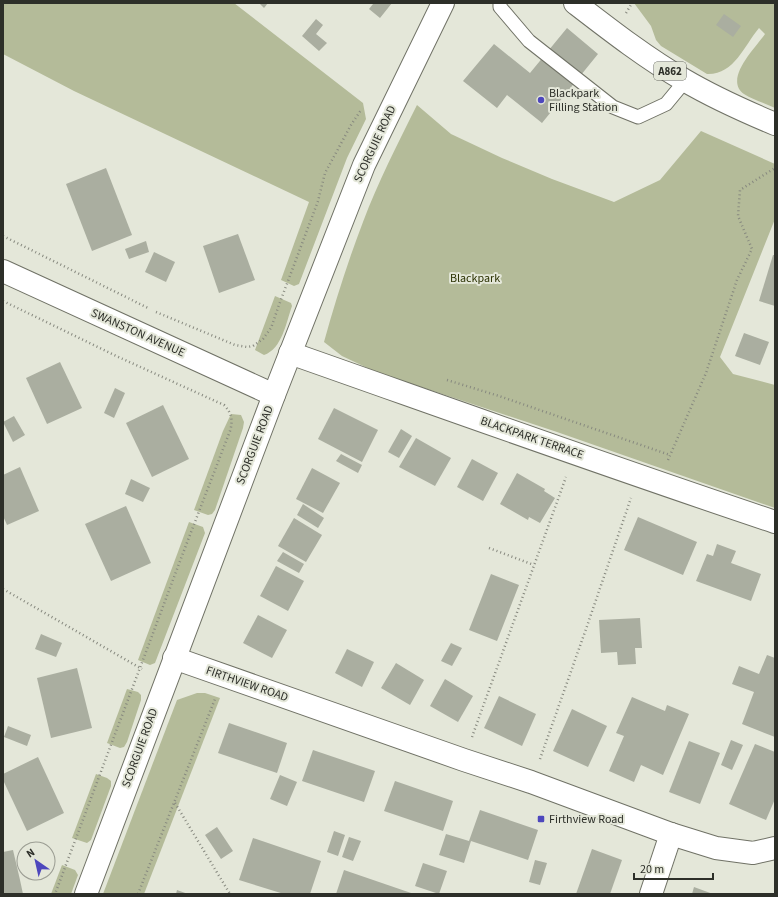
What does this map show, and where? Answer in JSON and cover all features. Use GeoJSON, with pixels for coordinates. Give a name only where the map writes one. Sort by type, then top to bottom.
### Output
{"type":"FeatureCollection","features":[{"type":"Feature","properties":{"kind":"street","name":"SCORGUIE ROAD"},"geometry":{"type":"LineString","coordinates":[[86,894],[290,353],[364,165],[443,3]]}},
{"type":"Feature","properties":{"kind":"street","name":"A862"},"geometry":{"type":"LineString","coordinates":[[575,3],[637,49],[685,81],[737,108],[775,124]]}},
{"type":"Feature","properties":{"kind":"street","name":"SWANSTON AVENUE"},"geometry":{"type":"LineString","coordinates":[[3,271],[274,395]]}},
{"type":"Feature","properties":{"kind":"street","name":"BLACKPARK TERRACE"},"geometry":{"type":"LineString","coordinates":[[290,353],[639,477],[775,522]]}},
{"type":"Feature","properties":{"kind":"street","name":"FIRTHVIEW ROAD"},"geometry":{"type":"LineString","coordinates":[[174,658],[222,676],[531,782],[672,834],[716,848],[753,853],[775,848]]}},
{"type":"Feature","properties":{"kind":"street"},"geometry":{"type":"LineString","coordinates":[[651,894],[672,834]]}},
{"type":"Feature","properties":{"kind":"lane"},"geometry":{"type":"LineString","coordinates":[[500,3],[500,8],[529,41],[613,107],[638,117],[666,104],[685,81]]}},
{"type":"Feature","properties":{"kind":"path"},"geometry":{"type":"LineString","coordinates":[[3,236],[152,310],[235,345],[247,347],[253,346],[263,339],[271,328],[278,305],[318,201],[325,174],[350,126],[364,107]]}},
{"type":"Feature","properties":{"kind":"path"},"geometry":{"type":"LineString","coordinates":[[659,483],[706,373],[737,280],[752,249],[738,216],[740,190],[775,168]]}},
{"type":"Feature","properties":{"kind":"path"},"geometry":{"type":"LineString","coordinates":[[3,301],[114,355],[224,405],[229,410],[232,422],[230,431],[141,669],[55,894]]}},
{"type":"Feature","properties":{"kind":"path"},"geometry":{"type":"LineString","coordinates":[[441,378],[499,396],[670,455]]}},
{"type":"Feature","properties":{"kind":"path"},"geometry":{"type":"LineString","coordinates":[[464,760],[575,453]]}},
{"type":"Feature","properties":{"kind":"path"},"geometry":{"type":"LineString","coordinates":[[531,782],[639,477]]}},
{"type":"Feature","properties":{"kind":"path"},"geometry":{"type":"LineString","coordinates":[[489,548],[534,565]]}},
{"type":"Feature","properties":{"kind":"path"},"geometry":{"type":"LineString","coordinates":[[3,589],[165,682]]}},
{"type":"Feature","properties":{"kind":"path"},"geometry":{"type":"LineString","coordinates":[[138,894],[217,693],[222,676]]}},
{"type":"Feature","properties":{"kind":"path"},"geometry":{"type":"LineString","coordinates":[[174,802],[230,894]]}},
{"type":"Feature","properties":{"kind":"green space"},"geometry":{"type":"Polygon","coordinates":[[[3,3],[234,3],[363,103],[366,119],[347,158],[299,284],[294,286],[281,280],[309,202],[74,91],[3,54],[3,3]]]}},
{"type":"Feature","properties":{"kind":"green space"},"geometry":{"type":"Polygon","coordinates":[[[634,3],[775,3],[775,108],[744,94],[739,88],[737,80],[743,63],[765,34],[759,28],[738,58],[731,65],[716,73],[707,74],[661,46],[656,40],[651,26],[634,3]]]}},
{"type":"Feature","properties":{"kind":"green space","name":"Blackpark"},"geometry":{"type":"Polygon","coordinates":[[[417,105],[451,134],[552,179],[614,202],[660,180],[701,131],[775,164],[775,219],[720,357],[733,374],[775,385],[775,508],[557,432],[376,372],[342,356],[324,342],[357,237],[388,163],[417,105]]]}},
{"type":"Feature","properties":{"kind":"green space"},"geometry":{"type":"Polygon","coordinates":[[[275,296],[291,303],[292,306],[279,341],[270,352],[264,355],[255,350],[275,296]]]}},
{"type":"Feature","properties":{"kind":"green space"},"geometry":{"type":"Polygon","coordinates":[[[231,414],[241,415],[244,422],[243,428],[215,510],[212,514],[208,515],[194,510],[223,431],[231,414]]]}},
{"type":"Feature","properties":{"kind":"green space"},"geometry":{"type":"Polygon","coordinates":[[[189,522],[203,527],[205,533],[155,663],[150,665],[138,660],[189,522]]]}},
{"type":"Feature","properties":{"kind":"green space"},"geometry":{"type":"Polygon","coordinates":[[[127,689],[138,692],[141,695],[141,700],[127,742],[124,747],[120,748],[107,743],[127,689]]]}},
{"type":"Feature","properties":{"kind":"green space"},"geometry":{"type":"Polygon","coordinates":[[[197,693],[205,693],[220,698],[144,894],[103,894],[177,700],[197,693]]]}},
{"type":"Feature","properties":{"kind":"green space"},"geometry":{"type":"Polygon","coordinates":[[[96,774],[111,781],[111,786],[91,840],[87,843],[72,838],[96,774]]]}},
{"type":"Feature","properties":{"kind":"green space"},"geometry":{"type":"Polygon","coordinates":[[[62,865],[75,870],[78,875],[71,894],[51,894],[62,865]]]}},
{"type":"Feature","properties":{"kind":"building"},"geometry":{"type":"Polygon","coordinates":[[[259,3],[268,3],[264,8],[259,3]]]}},
{"type":"Feature","properties":{"kind":"building"},"geometry":{"type":"Polygon","coordinates":[[[371,3],[392,3],[380,18],[369,9],[373,4],[371,3]]]}},
{"type":"Feature","properties":{"kind":"building"},"geometry":{"type":"Polygon","coordinates":[[[724,14],[741,26],[733,37],[716,25],[724,14]]]}},
{"type":"Feature","properties":{"kind":"building"},"geometry":{"type":"Polygon","coordinates":[[[316,19],[323,25],[316,34],[327,43],[319,51],[302,36],[316,19]]]}},
{"type":"Feature","properties":{"kind":"building"},"geometry":{"type":"Polygon","coordinates":[[[567,28],[598,54],[542,123],[507,95],[497,108],[463,81],[494,44],[530,73],[567,28]]]}},
{"type":"Feature","properties":{"kind":"building"},"geometry":{"type":"Polygon","coordinates":[[[106,168],[132,235],[92,251],[66,184],[106,168]]]}},
{"type":"Feature","properties":{"kind":"building"},"geometry":{"type":"Polygon","coordinates":[[[238,234],[255,280],[219,293],[203,246],[238,234]]]}},
{"type":"Feature","properties":{"kind":"building"},"geometry":{"type":"Polygon","coordinates":[[[146,241],[149,252],[129,259],[125,249],[146,241]]]}},
{"type":"Feature","properties":{"kind":"building"},"geometry":{"type":"Polygon","coordinates":[[[154,252],[175,262],[166,282],[145,272],[154,252]]]}},
{"type":"Feature","properties":{"kind":"building"},"geometry":{"type":"Polygon","coordinates":[[[773,255],[775,255],[775,306],[759,301],[773,255]]]}},
{"type":"Feature","properties":{"kind":"building"},"geometry":{"type":"Polygon","coordinates":[[[744,333],[769,342],[760,365],[735,356],[744,333]]]}},
{"type":"Feature","properties":{"kind":"building"},"geometry":{"type":"Polygon","coordinates":[[[60,362],[82,408],[47,424],[26,378],[60,362]]]}},
{"type":"Feature","properties":{"kind":"building"},"geometry":{"type":"Polygon","coordinates":[[[115,388],[125,393],[114,418],[104,413],[115,388]]]}},
{"type":"Feature","properties":{"kind":"building"},"geometry":{"type":"Polygon","coordinates":[[[163,405],[189,459],[152,477],[126,423],[163,405]]]}},
{"type":"Feature","properties":{"kind":"building"},"geometry":{"type":"Polygon","coordinates":[[[334,408],[378,430],[362,462],[318,439],[334,408]]]}},
{"type":"Feature","properties":{"kind":"building"},"geometry":{"type":"Polygon","coordinates":[[[14,416],[25,435],[13,442],[3,422],[14,416]]]}},
{"type":"Feature","properties":{"kind":"building"},"geometry":{"type":"Polygon","coordinates":[[[401,429],[412,436],[399,458],[388,452],[401,429]]]}},
{"type":"Feature","properties":{"kind":"building"},"geometry":{"type":"Polygon","coordinates":[[[416,438],[451,458],[435,486],[399,467],[416,438]]]}},
{"type":"Feature","properties":{"kind":"building"},"geometry":{"type":"Polygon","coordinates":[[[341,454],[362,465],[358,473],[336,461],[341,454]]]}},
{"type":"Feature","properties":{"kind":"building"},"geometry":{"type":"Polygon","coordinates":[[[472,459],[498,473],[483,501],[457,487],[472,459]]]}},
{"type":"Feature","properties":{"kind":"building"},"geometry":{"type":"Polygon","coordinates":[[[20,467],[39,511],[7,525],[3,516],[3,475],[20,467]]]}},
{"type":"Feature","properties":{"kind":"building"},"geometry":{"type":"Polygon","coordinates":[[[312,468],[340,483],[323,513],[296,499],[312,468]]]}},
{"type":"Feature","properties":{"kind":"building"},"geometry":{"type":"Polygon","coordinates":[[[517,473],[545,489],[544,491],[555,498],[540,523],[529,517],[528,520],[500,504],[517,473]]]}},
{"type":"Feature","properties":{"kind":"building"},"geometry":{"type":"Polygon","coordinates":[[[131,479],[150,488],[143,502],[125,494],[131,479]]]}},
{"type":"Feature","properties":{"kind":"building"},"geometry":{"type":"Polygon","coordinates":[[[303,504],[324,518],[318,528],[297,515],[303,504]]]}},
{"type":"Feature","properties":{"kind":"building"},"geometry":{"type":"Polygon","coordinates":[[[126,506],[151,563],[111,581],[85,524],[126,506]]]}},
{"type":"Feature","properties":{"kind":"building"},"geometry":{"type":"Polygon","coordinates":[[[638,517],[697,542],[683,575],[624,550],[638,517]]]}},
{"type":"Feature","properties":{"kind":"building"},"geometry":{"type":"Polygon","coordinates":[[[294,518],[322,535],[306,562],[278,546],[294,518]]]}},
{"type":"Feature","properties":{"kind":"building"},"geometry":{"type":"Polygon","coordinates":[[[717,544],[736,551],[731,563],[761,574],[751,601],[696,581],[707,554],[713,556],[717,544]]]}},
{"type":"Feature","properties":{"kind":"building"},"geometry":{"type":"Polygon","coordinates":[[[283,552],[304,564],[299,573],[277,561],[283,552]]]}},
{"type":"Feature","properties":{"kind":"building"},"geometry":{"type":"Polygon","coordinates":[[[276,566],[304,581],[288,611],[260,596],[276,566]]]}},
{"type":"Feature","properties":{"kind":"building"},"geometry":{"type":"Polygon","coordinates":[[[491,574],[519,585],[497,641],[469,630],[491,574]]]}},
{"type":"Feature","properties":{"kind":"building"},"geometry":{"type":"Polygon","coordinates":[[[258,615],[287,630],[272,658],[243,643],[258,615]]]}},
{"type":"Feature","properties":{"kind":"building"},"geometry":{"type":"Polygon","coordinates":[[[640,618],[642,648],[635,648],[636,664],[618,665],[617,652],[601,653],[599,620],[640,618]]]}},
{"type":"Feature","properties":{"kind":"building"},"geometry":{"type":"Polygon","coordinates":[[[41,634],[62,643],[56,657],[35,649],[41,634]]]}},
{"type":"Feature","properties":{"kind":"building"},"geometry":{"type":"Polygon","coordinates":[[[451,643],[462,648],[452,666],[441,661],[451,643]]]}},
{"type":"Feature","properties":{"kind":"building"},"geometry":{"type":"Polygon","coordinates":[[[347,649],[374,662],[362,687],[335,673],[347,649]]]}},
{"type":"Feature","properties":{"kind":"building"},"geometry":{"type":"Polygon","coordinates":[[[767,655],[775,658],[775,737],[742,724],[754,692],[732,684],[739,666],[759,674],[767,655]]]}},
{"type":"Feature","properties":{"kind":"building"},"geometry":{"type":"Polygon","coordinates":[[[396,663],[424,680],[410,705],[381,688],[396,663]]]}},
{"type":"Feature","properties":{"kind":"building"},"geometry":{"type":"Polygon","coordinates":[[[77,668],[92,728],[51,738],[37,678],[77,668]]]}},
{"type":"Feature","properties":{"kind":"building"},"geometry":{"type":"Polygon","coordinates":[[[445,679],[473,696],[458,722],[430,706],[445,679]]]}},
{"type":"Feature","properties":{"kind":"building"},"geometry":{"type":"Polygon","coordinates":[[[499,696],[536,714],[522,746],[484,728],[499,696]]]}},
{"type":"Feature","properties":{"kind":"building"},"geometry":{"type":"Polygon","coordinates":[[[632,697],[665,711],[667,705],[689,714],[663,775],[641,765],[634,782],[609,771],[624,736],[616,733],[632,697]]]}},
{"type":"Feature","properties":{"kind":"building"},"geometry":{"type":"Polygon","coordinates":[[[572,709],[607,726],[588,767],[553,751],[572,709]]]}},
{"type":"Feature","properties":{"kind":"building"},"geometry":{"type":"Polygon","coordinates":[[[229,723],[287,743],[277,773],[218,753],[229,723]]]}},
{"type":"Feature","properties":{"kind":"building"},"geometry":{"type":"Polygon","coordinates":[[[8,726],[31,735],[27,746],[4,737],[8,726]]]}},
{"type":"Feature","properties":{"kind":"building"},"geometry":{"type":"Polygon","coordinates":[[[731,740],[743,745],[732,770],[721,765],[731,740]]]}},
{"type":"Feature","properties":{"kind":"building"},"geometry":{"type":"Polygon","coordinates":[[[689,741],[720,753],[700,804],[669,792],[689,741]]]}},
{"type":"Feature","properties":{"kind":"building"},"geometry":{"type":"Polygon","coordinates":[[[755,744],[775,752],[775,799],[766,820],[729,804],[755,744]]]}},
{"type":"Feature","properties":{"kind":"building"},"geometry":{"type":"Polygon","coordinates":[[[313,750],[375,771],[364,802],[302,781],[313,750]]]}},
{"type":"Feature","properties":{"kind":"building"},"geometry":{"type":"Polygon","coordinates":[[[38,757],[64,813],[27,831],[3,780],[3,774],[38,757]]]}},
{"type":"Feature","properties":{"kind":"building"},"geometry":{"type":"Polygon","coordinates":[[[280,775],[297,782],[287,806],[270,799],[280,775]]]}},
{"type":"Feature","properties":{"kind":"building"},"geometry":{"type":"Polygon","coordinates":[[[395,781],[453,801],[443,831],[384,811],[395,781]]]}},
{"type":"Feature","properties":{"kind":"building"},"geometry":{"type":"Polygon","coordinates":[[[480,810],[538,830],[528,860],[471,841],[464,863],[439,855],[446,834],[469,841],[480,810]]]}},
{"type":"Feature","properties":{"kind":"building"},"geometry":{"type":"Polygon","coordinates":[[[217,827],[233,851],[221,859],[205,835],[217,827]]]}},
{"type":"Feature","properties":{"kind":"building"},"geometry":{"type":"Polygon","coordinates":[[[334,831],[345,835],[338,856],[327,852],[334,831]]]}},
{"type":"Feature","properties":{"kind":"building"},"geometry":{"type":"Polygon","coordinates":[[[349,837],[361,841],[353,861],[342,857],[349,837]]]}},
{"type":"Feature","properties":{"kind":"building"},"geometry":{"type":"Polygon","coordinates":[[[253,838],[321,861],[310,894],[284,894],[239,880],[253,838]]]}},
{"type":"Feature","properties":{"kind":"building"},"geometry":{"type":"Polygon","coordinates":[[[592,849],[622,860],[610,894],[576,894],[592,849]]]}},
{"type":"Feature","properties":{"kind":"building"},"geometry":{"type":"Polygon","coordinates":[[[13,850],[16,863],[16,881],[20,881],[23,894],[3,894],[3,852],[13,850]]]}},
{"type":"Feature","properties":{"kind":"building"},"geometry":{"type":"Polygon","coordinates":[[[535,860],[547,863],[540,885],[529,882],[535,860]]]}},
{"type":"Feature","properties":{"kind":"building"},"geometry":{"type":"Polygon","coordinates":[[[423,863],[447,871],[439,894],[415,886],[423,863]]]}},
{"type":"Feature","properties":{"kind":"building"},"geometry":{"type":"Polygon","coordinates":[[[344,870],[414,894],[336,894],[344,870]]]}},
{"type":"Feature","properties":{"kind":"building"},"geometry":{"type":"Polygon","coordinates":[[[694,887],[713,894],[692,894],[694,887]]]}},
{"type":"Feature","properties":{"kind":"building"},"geometry":{"type":"Polygon","coordinates":[[[177,890],[188,894],[176,894],[177,890]]]}},
{"type":"Feature","properties":{"kind":"place","name":"Blackpark Filling Station"},"geometry":{"type":"Point","coordinates":[541,100]}},
{"type":"Feature","properties":{"kind":"place","name":"Firthview Road"},"geometry":{"type":"Point","coordinates":[541,819]}}]}
